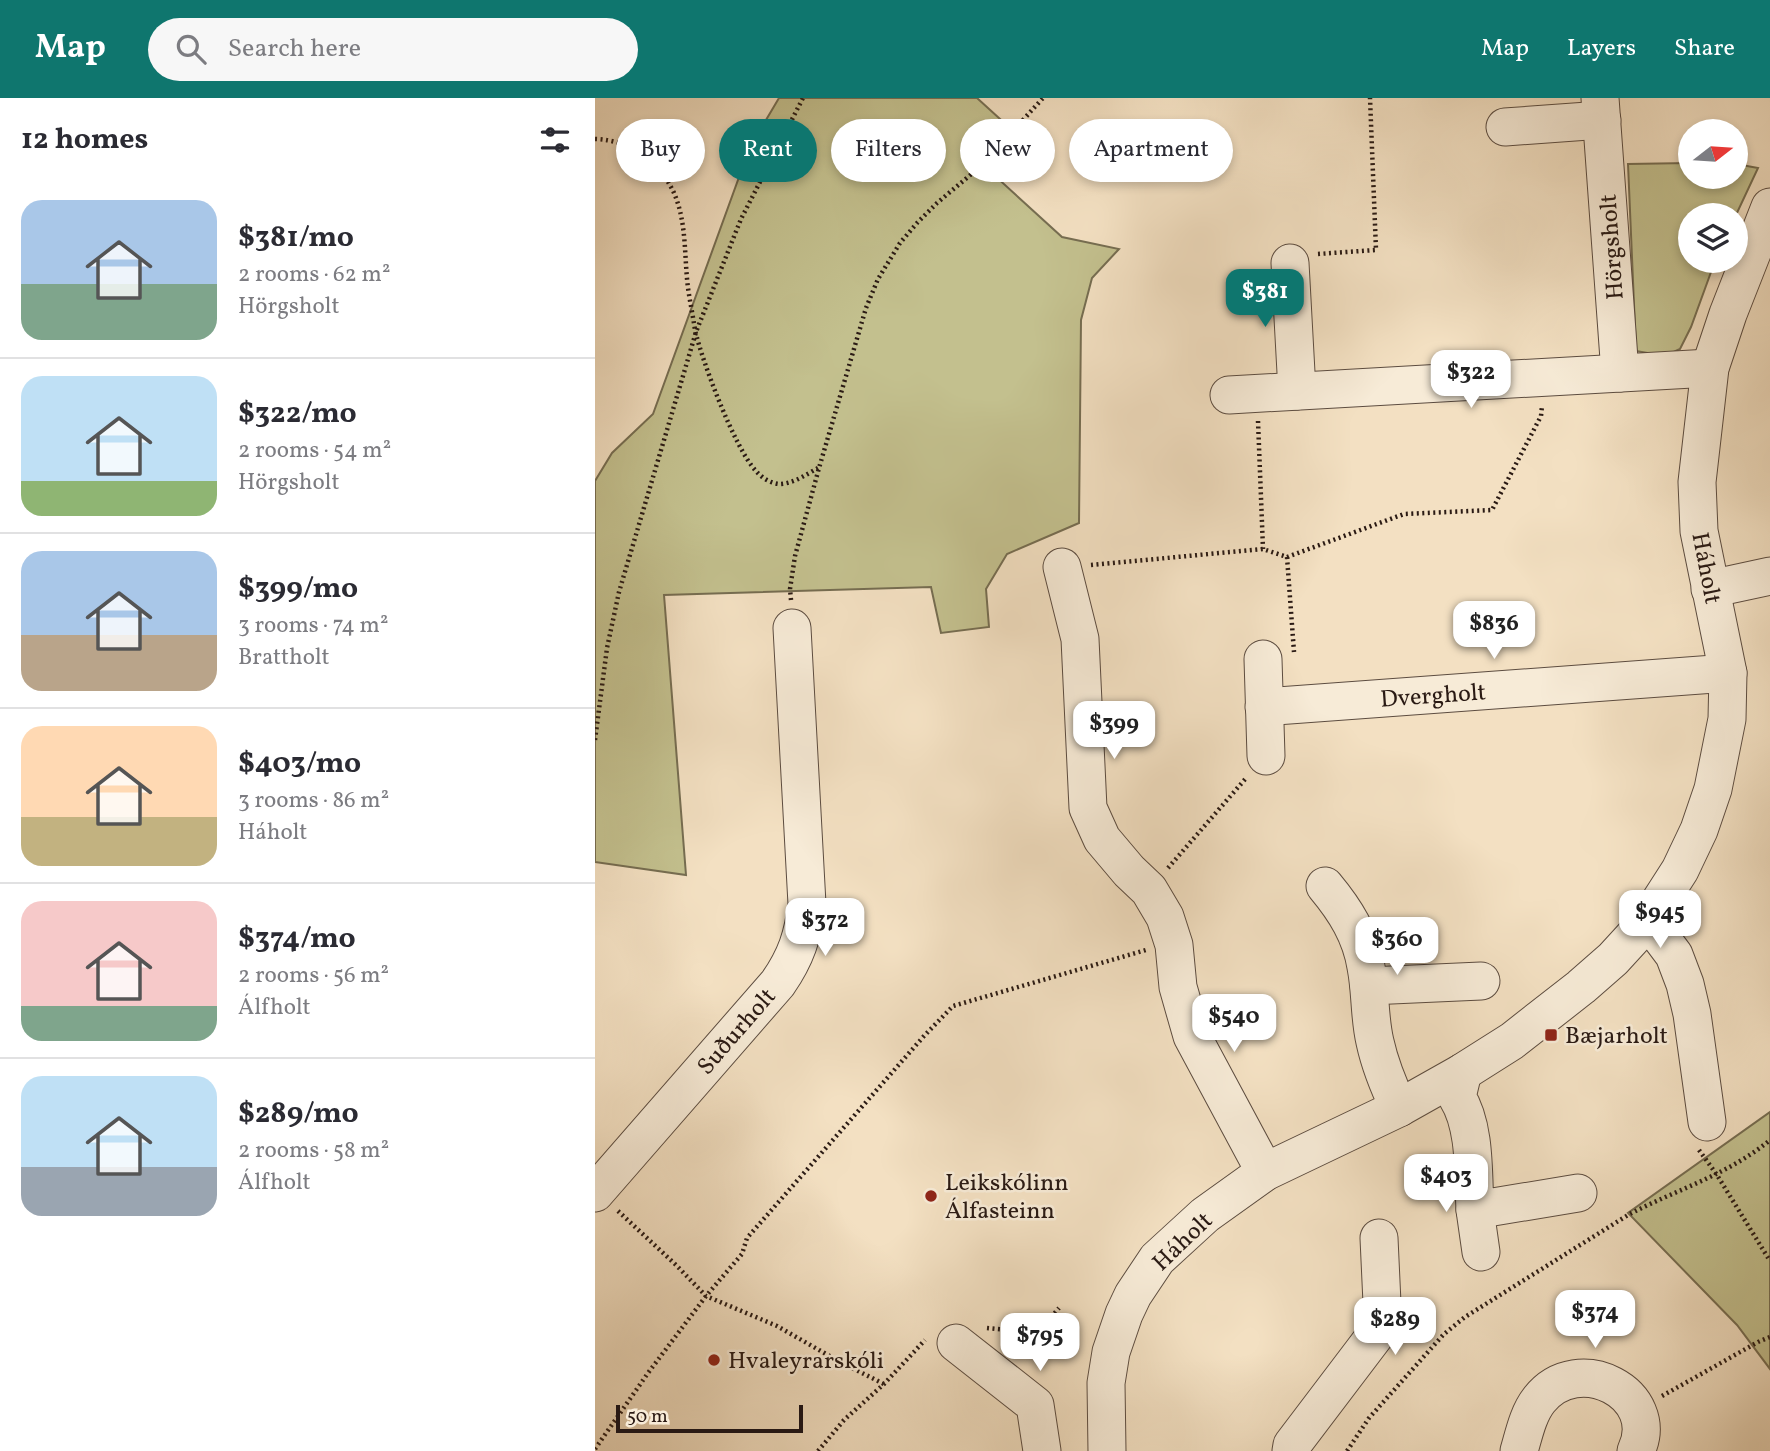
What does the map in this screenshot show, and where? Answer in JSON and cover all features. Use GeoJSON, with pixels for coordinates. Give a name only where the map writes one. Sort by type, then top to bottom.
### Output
{"type":"FeatureCollection","features":[{"type":"Feature","properties":{"kind":"street","name":"Hörgsholt"},"geometry":{"type":"LineString","coordinates":[[1505,127],[1601,109],[1620,373]]}},
{"type":"Feature","properties":{"kind":"street","name":"Háholt"},"geometry":{"type":"LineString","coordinates":[[1107,1451],[1107,1383],[1111,1352],[1133,1295],[1157,1259],[1205,1215],[1265,1172],[1399,1108],[1512,1041],[1612,959],[1646,923],[1680,870],[1699,830],[1713,789],[1727,719],[1728,673],[1699,531],[1696,482],[1710,368],[1770,207]]}},
{"type":"Feature","properties":{"kind":"street"},"geometry":{"type":"LineString","coordinates":[[1290,263],[1297,391]]}},
{"type":"Feature","properties":{"kind":"street"},"geometry":{"type":"LineString","coordinates":[[1243,394],[1710,368]]}},
{"type":"Feature","properties":{"kind":"street"},"geometry":{"type":"LineString","coordinates":[[1062,568],[1080,639],[1088,808],[1102,839],[1149,890],[1165,917],[1174,945],[1178,987],[1192,1036],[1265,1172]]}},
{"type":"Feature","properties":{"kind":"street"},"geometry":{"type":"LineString","coordinates":[[1710,589],[1770,576]]}},
{"type":"Feature","properties":{"kind":"street","name":"Suðurholt"},"geometry":{"type":"LineString","coordinates":[[595,1193],[778,983],[799,946],[807,904],[792,628]]}},
{"type":"Feature","properties":{"kind":"street"},"geometry":{"type":"LineString","coordinates":[[1263,659],[1281,706],[1266,756]]}},
{"type":"Feature","properties":{"kind":"street","name":"Dvergholt"},"geometry":{"type":"LineString","coordinates":[[1281,706],[1728,673]]}},
{"type":"Feature","properties":{"kind":"street"},"geometry":{"type":"LineString","coordinates":[[1325,887],[1340,904],[1361,944],[1375,1041],[1388,1086],[1399,1108]]}},
{"type":"Feature","properties":{"kind":"street"},"geometry":{"type":"LineString","coordinates":[[1646,923],[1674,954],[1685,984],[1692,1014],[1707,1122]]}},
{"type":"Feature","properties":{"kind":"street"},"geometry":{"type":"LineString","coordinates":[[1369,986],[1481,981]]}},
{"type":"Feature","properties":{"kind":"street"},"geometry":{"type":"LineString","coordinates":[[1463,1072],[1457,1097],[1470,1134],[1481,1252]]}},
{"type":"Feature","properties":{"kind":"street"},"geometry":{"type":"LineString","coordinates":[[1475,1210],[1578,1193]]}},
{"type":"Feature","properties":{"kind":"street"},"geometry":{"type":"LineString","coordinates":[[1291,1451],[1291,1446],[1383,1325],[1379,1238]]}},
{"type":"Feature","properties":{"kind":"street"},"geometry":{"type":"LineString","coordinates":[[956,1343],[1035,1405],[1042,1451]]}},
{"type":"Feature","properties":{"kind":"street"},"geometry":{"type":"LineString","coordinates":[[1519,1451],[1530,1416],[1538,1401],[1549,1389],[1564,1381],[1581,1377],[1614,1385],[1627,1396],[1637,1410],[1640,1429],[1636,1451]]}},
{"type":"Feature","properties":{"kind":"path"},"geometry":{"type":"LineString","coordinates":[[595,740],[607,648],[619,592],[696,332],[741,219],[803,98]]}},
{"type":"Feature","properties":{"kind":"path"},"geometry":{"type":"LineString","coordinates":[[792,628],[790,589],[796,556],[866,308],[878,279],[900,243],[917,223],[981,166],[1043,98]]}},
{"type":"Feature","properties":{"kind":"path"},"geometry":{"type":"LineString","coordinates":[[1290,263],[1309,254],[1375,250],[1370,98]]}},
{"type":"Feature","properties":{"kind":"path"},"geometry":{"type":"LineString","coordinates":[[595,139],[607,139],[640,152],[660,170],[671,188],[681,212],[688,288],[696,332],[709,374],[729,422],[755,471],[769,482],[780,484],[819,468]]}},
{"type":"Feature","properties":{"kind":"path"},"geometry":{"type":"LineString","coordinates":[[1062,568],[1263,549],[1287,557],[1404,514],[1492,510],[1541,416],[1544,377]]}},
{"type":"Feature","properties":{"kind":"path"},"geometry":{"type":"LineString","coordinates":[[1243,394],[1263,549]]}},
{"type":"Feature","properties":{"kind":"path"},"geometry":{"type":"LineString","coordinates":[[1281,706],[1287,557]]}},
{"type":"Feature","properties":{"kind":"path"},"geometry":{"type":"LineString","coordinates":[[1149,890],[1266,756]]}},
{"type":"Feature","properties":{"kind":"path"},"geometry":{"type":"LineString","coordinates":[[595,1449],[706,1296],[742,1254],[747,1238],[953,1006],[1138,951],[1174,945]]}},
{"type":"Feature","properties":{"kind":"path"},"geometry":{"type":"LineString","coordinates":[[1707,1122],[1699,1149],[1770,1262]]}},
{"type":"Feature","properties":{"kind":"path"},"geometry":{"type":"LineString","coordinates":[[1347,1451],[1369,1418],[1444,1334],[1465,1317],[1628,1215],[1717,1175],[1752,1156],[1770,1140]]}},
{"type":"Feature","properties":{"kind":"path"},"geometry":{"type":"LineString","coordinates":[[595,1193],[676,1265],[706,1296],[777,1326],[884,1384]]}},
{"type":"Feature","properties":{"kind":"path"},"geometry":{"type":"LineString","coordinates":[[1637,1410],[1770,1337]]}},
{"type":"Feature","properties":{"kind":"shaded area"},"geometry":{"type":"Polygon","coordinates":[[[779,98],[977,98],[1000,119],[960,119],[960,182],[1002,182],[1062,237],[1119,249],[1092,278],[1081,320],[1079,523],[1007,554],[986,589],[989,627],[941,633],[931,587],[664,595],[686,875],[595,862],[595,481],[612,453],[653,414],[737,182],[817,182],[817,119],[767,119],[779,98]]]}},
{"type":"Feature","properties":{"kind":"shaded area"},"geometry":{"type":"Polygon","coordinates":[[[1678,163],[1678,189],[1748,189],[1748,166],[1758,168],[1742,203],[1678,203],[1678,273],[1711,273],[1680,349],[1665,356],[1636,351],[1628,164],[1678,163]]]}},
{"type":"Feature","properties":{"kind":"shaded area"},"geometry":{"type":"Polygon","coordinates":[[[1770,1112],[1770,1369],[1737,1325],[1628,1213],[1770,1112]]]}},
{"type":"Feature","properties":{"kind":"place","name":"Bæjarholt"},"geometry":{"type":"Point","coordinates":[1551,1035]}},
{"type":"Feature","properties":{"kind":"place","name":"Leikskólinn Álfasteinn"},"geometry":{"type":"Point","coordinates":[931,1196]}},
{"type":"Feature","properties":{"kind":"place","name":"Hvaleyrarskóli"},"geometry":{"type":"Point","coordinates":[714,1360]}}]}
